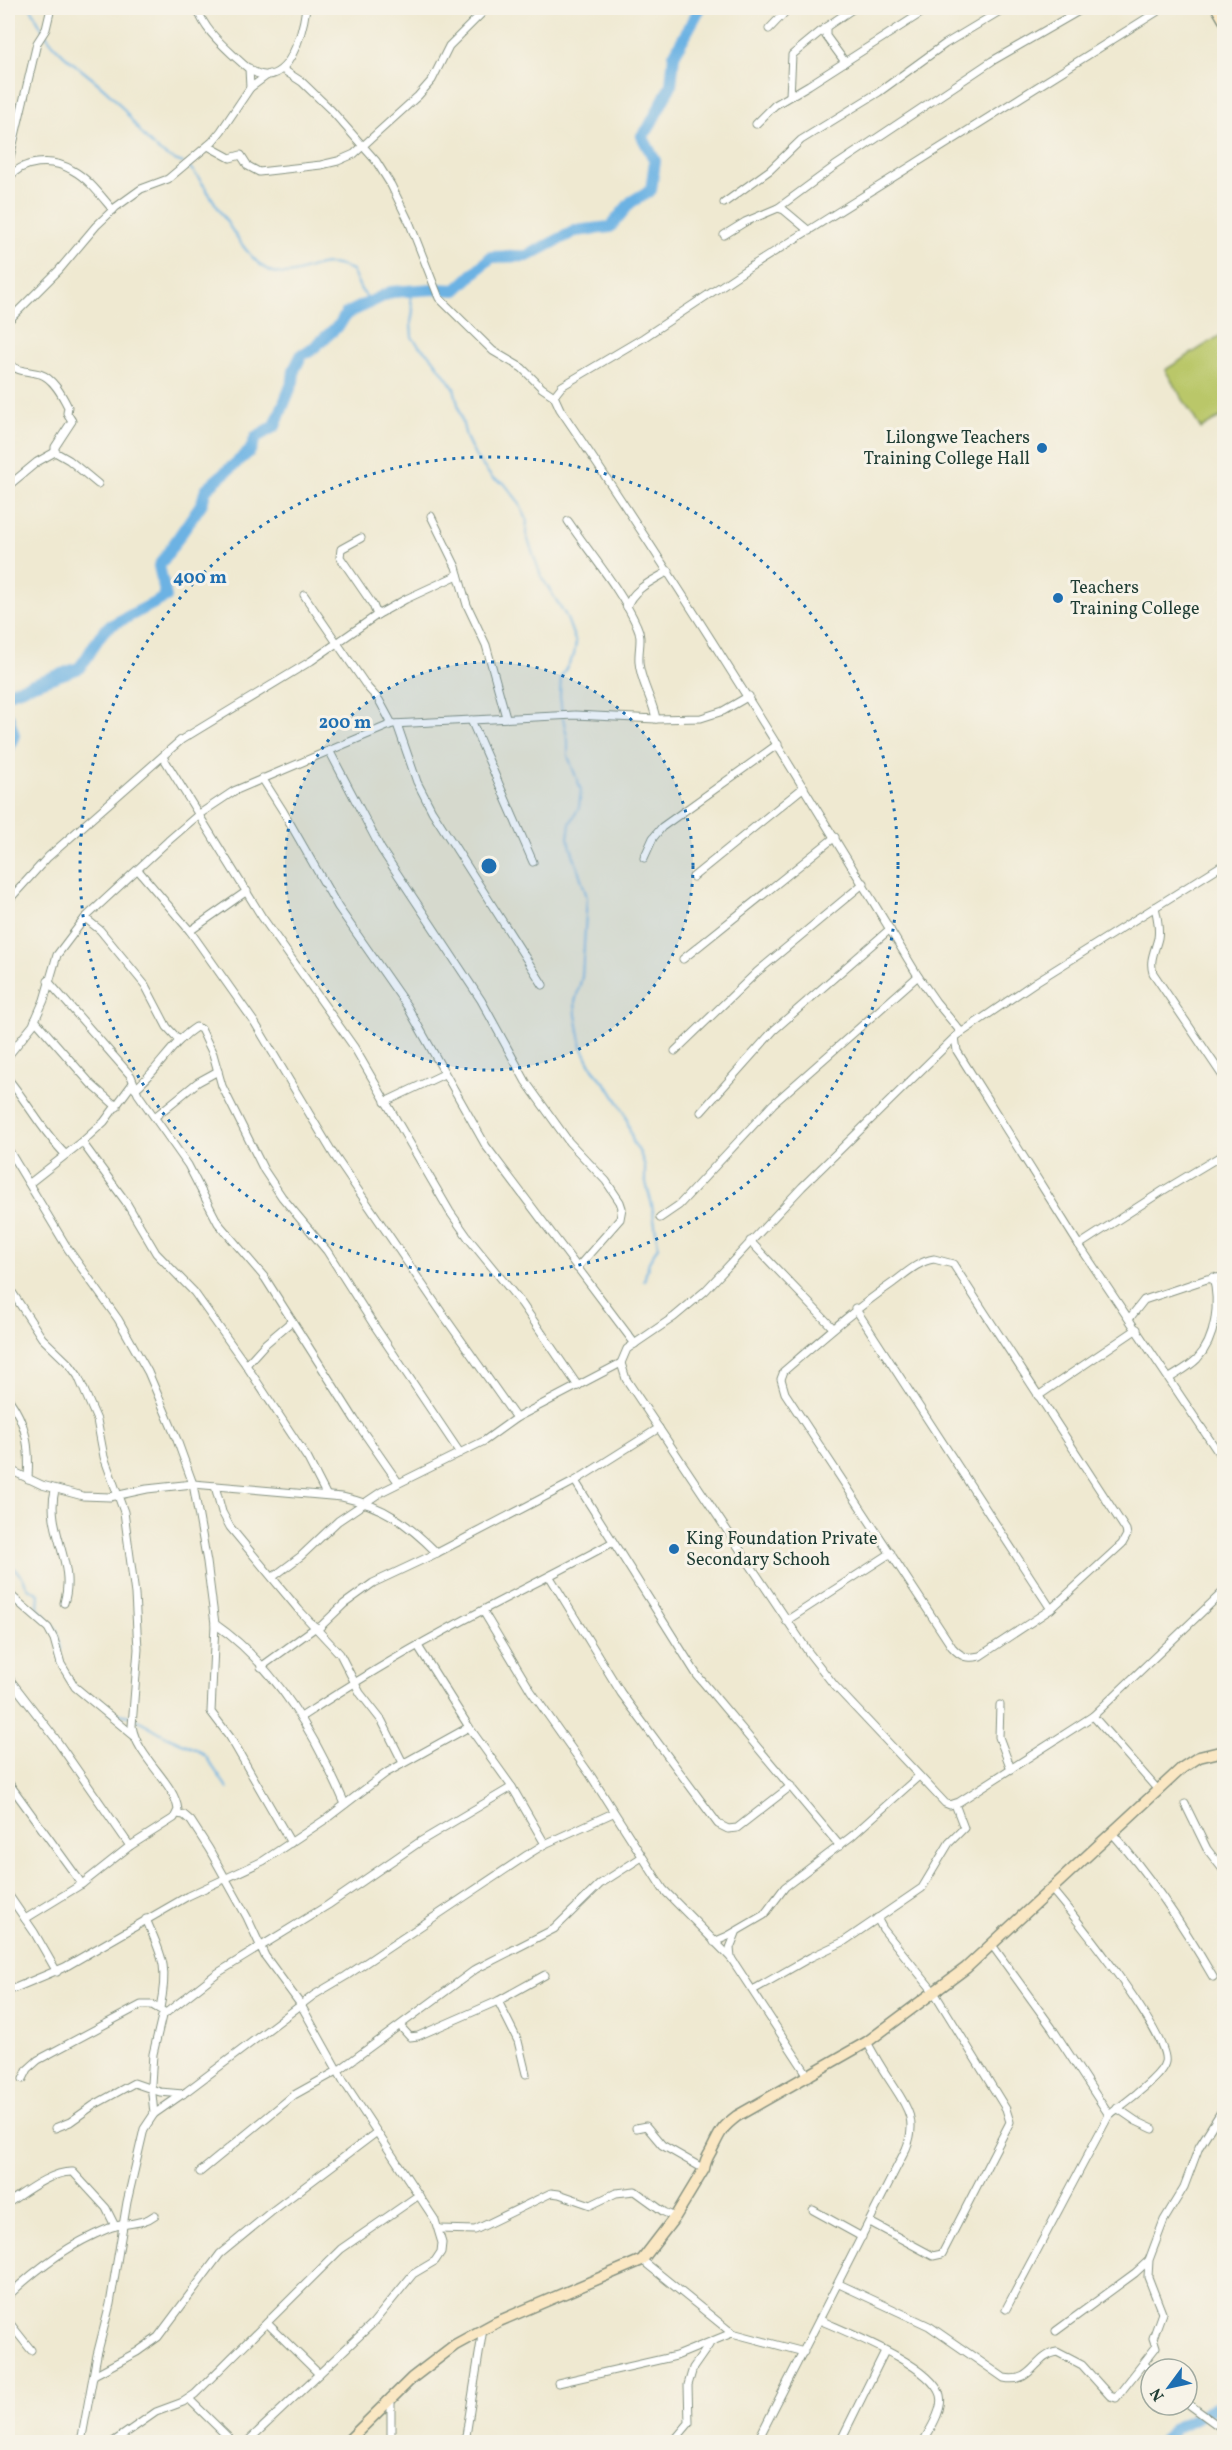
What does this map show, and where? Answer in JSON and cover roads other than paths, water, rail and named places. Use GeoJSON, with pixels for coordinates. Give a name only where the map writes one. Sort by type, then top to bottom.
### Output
{"type":"FeatureCollection","features":[{"type":"Feature","properties":{"kind":"street"},"geometry":{"type":"LineString","coordinates":[[8,178],[10,157],[38,43],[46,29],[51,8]]}},
{"type":"Feature","properties":{"kind":"street"},"geometry":{"type":"LineString","coordinates":[[197,8],[214,38],[255,73],[269,74]]}},
{"type":"Feature","properties":{"kind":"street"},"geometry":{"type":"LineString","coordinates":[[8,321],[59,270],[113,210],[138,190],[168,179],[208,146],[222,131],[250,88],[269,74],[282,69],[294,53],[306,8]]}},
{"type":"Feature","properties":{"kind":"street"},"geometry":{"type":"LineString","coordinates":[[208,146],[230,158],[241,155],[248,166],[259,172],[338,161],[354,154],[418,96],[432,80],[449,46],[487,8]]}},
{"type":"Feature","properties":{"kind":"street"},"geometry":{"type":"LineString","coordinates":[[769,29],[789,8]]}},
{"type":"Feature","properties":{"kind":"street"},"geometry":{"type":"LineString","coordinates":[[790,96],[792,55],[854,8]]}},
{"type":"Feature","properties":{"kind":"street"},"geometry":{"type":"LineString","coordinates":[[756,124],[775,105],[929,8]]}},
{"type":"Feature","properties":{"kind":"street"},"geometry":{"type":"LineString","coordinates":[[724,203],[770,170],[801,140],[879,92],[945,44],[1005,8]]}},
{"type":"Feature","properties":{"kind":"street"},"geometry":{"type":"LineString","coordinates":[[724,235],[745,222],[778,208],[835,166],[992,62],[1084,8]]}},
{"type":"Feature","properties":{"kind":"street"},"geometry":{"type":"LineString","coordinates":[[554,396],[562,386],[643,338],[1163,8]]}},
{"type":"Feature","properties":{"kind":"street"},"geometry":{"type":"LineString","coordinates":[[1216,8],[1224,20]]}},
{"type":"Feature","properties":{"kind":"street"},"geometry":{"type":"LineString","coordinates":[[826,27],[826,36],[845,62]]}},
{"type":"Feature","properties":{"kind":"street"},"geometry":{"type":"LineString","coordinates":[[249,68],[250,88]]}},
{"type":"Feature","properties":{"kind":"street"},"geometry":{"type":"LineString","coordinates":[[282,69],[302,82],[351,129],[391,185],[434,280],[439,298],[493,351],[522,368],[542,388],[554,396],[560,409],[669,571],[749,696],[864,883],[918,976],[958,1034],[957,1051],[1079,1245],[1224,1461]]}},
{"type":"Feature","properties":{"kind":"street"},"geometry":{"type":"LineString","coordinates":[[8,120],[10,157]]}},
{"type":"Feature","properties":{"kind":"street"},"geometry":{"type":"LineString","coordinates":[[8,178],[24,165],[42,163],[62,166],[73,170],[113,210]]}},
{"type":"Feature","properties":{"kind":"street"},"geometry":{"type":"LineString","coordinates":[[778,208],[784,210],[809,231]]}},
{"type":"Feature","properties":{"kind":"street"},"geometry":{"type":"LineString","coordinates":[[8,363],[15,369],[43,375],[52,382],[68,407],[67,413],[72,422],[55,447],[55,452]]}},
{"type":"Feature","properties":{"kind":"street"},"geometry":{"type":"LineString","coordinates":[[8,486],[48,454],[55,452],[69,460],[98,484]]}},
{"type":"Feature","properties":{"kind":"street"},"geometry":{"type":"LineString","coordinates":[[431,516],[458,575],[467,605],[488,652],[506,717]]}},
{"type":"Feature","properties":{"kind":"street"},"geometry":{"type":"LineString","coordinates":[[568,521],[627,607],[641,634],[640,671],[653,704],[656,719]]}},
{"type":"Feature","properties":{"kind":"street"},"geometry":{"type":"LineString","coordinates":[[361,538],[342,549],[340,557],[373,605],[377,615]]}},
{"type":"Feature","properties":{"kind":"street"},"geometry":{"type":"LineString","coordinates":[[627,607],[635,593],[669,571]]}},
{"type":"Feature","properties":{"kind":"street"},"geometry":{"type":"LineString","coordinates":[[8,901],[48,857],[181,740],[337,644],[377,615],[458,575]]}},
{"type":"Feature","properties":{"kind":"street"},"geometry":{"type":"LineString","coordinates":[[304,595],[394,724],[417,782],[432,811],[543,985]]}},
{"type":"Feature","properties":{"kind":"street"},"geometry":{"type":"LineString","coordinates":[[8,1056],[27,1034],[35,1020],[44,1000],[57,955],[85,918],[198,815],[234,791],[394,724],[506,717],[603,715],[656,719],[712,716],[749,696]]}},
{"type":"Feature","properties":{"kind":"street"},"geometry":{"type":"LineString","coordinates":[[471,720],[532,862]]}},
{"type":"Feature","properties":{"kind":"street"},"geometry":{"type":"LineString","coordinates":[[644,858],[649,844],[662,827],[778,744]]}},
{"type":"Feature","properties":{"kind":"street"},"geometry":{"type":"LineString","coordinates":[[330,752],[381,849],[481,1000],[526,1082],[569,1142],[617,1195],[622,1208],[620,1219],[577,1268]]}},
{"type":"Feature","properties":{"kind":"street"},"geometry":{"type":"LineString","coordinates":[[163,757],[267,925],[345,1034],[450,1212],[522,1304],[578,1386]]}},
{"type":"Feature","properties":{"kind":"street"},"geometry":{"type":"LineString","coordinates":[[262,778],[338,908],[407,1006],[444,1074],[499,1166],[635,1344]]}},
{"type":"Feature","properties":{"kind":"street"},"geometry":{"type":"LineString","coordinates":[[693,877],[804,787]]}},
{"type":"Feature","properties":{"kind":"street"},"geometry":{"type":"LineString","coordinates":[[683,959],[835,837]]}},
{"type":"Feature","properties":{"kind":"street"},"geometry":{"type":"LineString","coordinates":[[273,1577],[301,1556],[338,1521],[364,1502],[398,1482],[484,1441],[516,1418],[621,1363],[627,1349],[690,1305],[802,1187],[958,1034],[1224,864]]}},
{"type":"Feature","properties":{"kind":"street"},"geometry":{"type":"LineString","coordinates":[[138,870],[189,931],[255,1023],[334,1155],[516,1418]]}},
{"type":"Feature","properties":{"kind":"street"},"geometry":{"type":"LineString","coordinates":[[675,1051],[756,972],[864,883]]}},
{"type":"Feature","properties":{"kind":"street"},"geometry":{"type":"LineString","coordinates":[[189,931],[247,891]]}},
{"type":"Feature","properties":{"kind":"street"},"geometry":{"type":"LineString","coordinates":[[1155,907],[1159,925],[1151,961],[1153,973],[1224,1078]]}},
{"type":"Feature","properties":{"kind":"street"},"geometry":{"type":"LineString","coordinates":[[85,918],[99,930],[145,985],[167,1027],[179,1041]]}},
{"type":"Feature","properties":{"kind":"street"},"geometry":{"type":"LineString","coordinates":[[701,1112],[774,1030],[890,928]]}},
{"type":"Feature","properties":{"kind":"street"},"geometry":{"type":"LineString","coordinates":[[660,1218],[679,1205],[773,1104],[918,976]]}},
{"type":"Feature","properties":{"kind":"street"},"geometry":{"type":"LineString","coordinates":[[48,981],[126,1070],[134,1086],[188,1165],[218,1222],[266,1278],[355,1420],[398,1482]]}},
{"type":"Feature","properties":{"kind":"street"},"geometry":{"type":"LineString","coordinates":[[35,1020],[91,1084],[117,1107]]}},
{"type":"Feature","properties":{"kind":"street"},"geometry":{"type":"LineString","coordinates":[[30,1183],[82,1142],[117,1107],[134,1086],[146,1081],[179,1041],[193,1028],[198,1027],[213,1054],[222,1086],[264,1170],[282,1197],[327,1251],[460,1453]]}},
{"type":"Feature","properties":{"kind":"street"},"geometry":{"type":"LineString","coordinates":[[156,1116],[198,1082],[218,1071]]}},
{"type":"Feature","properties":{"kind":"street"},"geometry":{"type":"LineString","coordinates":[[385,1102],[444,1074]]}},
{"type":"Feature","properties":{"kind":"street"},"geometry":{"type":"LineString","coordinates":[[8,1079],[26,1100],[47,1134],[65,1154]]}},
{"type":"Feature","properties":{"kind":"street"},"geometry":{"type":"LineString","coordinates":[[82,1142],[126,1202],[156,1254],[194,1292],[246,1365],[302,1449],[326,1494]]}},
{"type":"Feature","properties":{"kind":"street"},"geometry":{"type":"LineString","coordinates":[[8,1149],[68,1250],[112,1308],[142,1360],[177,1440],[193,1484],[207,1562],[215,1624],[213,1716],[230,1737],[291,1843]]}},
{"type":"Feature","properties":{"kind":"street"},"geometry":{"type":"LineString","coordinates":[[1079,1245],[1224,1154]]}},
{"type":"Feature","properties":{"kind":"street"},"geometry":{"type":"LineString","coordinates":[[750,1241],[833,1328]]}},
{"type":"Feature","properties":{"kind":"street"},"geometry":{"type":"LineString","coordinates":[[927,1260],[945,1260],[954,1264],[1123,1525],[1127,1535],[1122,1544],[1052,1609],[980,1656],[964,1658],[952,1647],[785,1393],[782,1385],[784,1371],[855,1308],[927,1260]]}},
{"type":"Feature","properties":{"kind":"street"},"geometry":{"type":"LineString","coordinates":[[1129,1319],[1144,1300],[1213,1277],[1224,1277]]}},
{"type":"Feature","properties":{"kind":"street"},"geometry":{"type":"LineString","coordinates":[[1170,1378],[1193,1362],[1205,1346],[1217,1305],[1213,1277]]}},
{"type":"Feature","properties":{"kind":"street"},"geometry":{"type":"LineString","coordinates":[[8,1286],[42,1338],[78,1376],[97,1420],[104,1457],[127,1528],[137,1617],[138,1649],[133,1735],[178,1804],[177,1814]]}},
{"type":"Feature","properties":{"kind":"street"},"geometry":{"type":"LineString","coordinates":[[1224,1299],[1221,1304],[1224,1312]]}},
{"type":"Feature","properties":{"kind":"street"},"geometry":{"type":"LineString","coordinates":[[855,1308],[1052,1609]]}},
{"type":"Feature","properties":{"kind":"street"},"geometry":{"type":"LineString","coordinates":[[246,1365],[292,1321]]}},
{"type":"Feature","properties":{"kind":"street"},"geometry":{"type":"LineString","coordinates":[[1038,1396],[1137,1329]]}},
{"type":"Feature","properties":{"kind":"street"},"geometry":{"type":"LineString","coordinates":[[621,1363],[626,1379],[786,1621],[834,1685],[945,1803],[955,1804],[1093,1716],[1224,1591]]}},
{"type":"Feature","properties":{"kind":"street"},"geometry":{"type":"LineString","coordinates":[[8,1398],[17,1411],[27,1434],[28,1479]]}},
{"type":"Feature","properties":{"kind":"street"},"geometry":{"type":"LineString","coordinates":[[261,1667],[317,1628],[373,1583],[575,1481],[659,1428]]}},
{"type":"Feature","properties":{"kind":"street"},"geometry":{"type":"LineString","coordinates":[[8,1469],[55,1490],[83,1496],[118,1496],[147,1489],[193,1484],[326,1494],[364,1502],[407,1524],[437,1552]]}},
{"type":"Feature","properties":{"kind":"street"},"geometry":{"type":"LineString","coordinates":[[575,1481],[697,1675],[840,1846]]}},
{"type":"Feature","properties":{"kind":"street"},"geometry":{"type":"LineString","coordinates":[[215,1486],[222,1512],[230,1527],[340,1654],[360,1693],[382,1721],[403,1763]]}},
{"type":"Feature","properties":{"kind":"street"},"geometry":{"type":"LineString","coordinates":[[55,1490],[52,1514],[69,1575],[64,1603]]}},
{"type":"Feature","properties":{"kind":"street"},"geometry":{"type":"LineString","coordinates":[[301,1718],[356,1682],[418,1646],[613,1542]]}},
{"type":"Feature","properties":{"kind":"street"},"geometry":{"type":"LineString","coordinates":[[786,1621],[891,1553]]}},
{"type":"Feature","properties":{"kind":"street"},"geometry":{"type":"LineString","coordinates":[[550,1577],[621,1693],[722,1827],[728,1829],[737,1827],[791,1786]]}},
{"type":"Feature","properties":{"kind":"street"},"geometry":{"type":"LineString","coordinates":[[8,1593],[48,1628],[66,1674],[75,1687],[133,1735]]}},
{"type":"Feature","properties":{"kind":"street"},"geometry":{"type":"LineString","coordinates":[[483,1611],[535,1698],[577,1755],[670,1898],[731,1958],[809,2077]]}},
{"type":"Feature","properties":{"kind":"street"},"geometry":{"type":"LineString","coordinates":[[215,1624],[230,1634],[282,1690],[324,1755],[345,1804]]}},
{"type":"Feature","properties":{"kind":"street"},"geometry":{"type":"LineString","coordinates":[[418,1646],[469,1727],[512,1787],[545,1844]]}},
{"type":"Feature","properties":{"kind":"street"},"geometry":{"type":"LineString","coordinates":[[8,1677],[55,1738],[130,1846]]}},
{"type":"Feature","properties":{"kind":"street"},"geometry":{"type":"LineString","coordinates":[[1000,1705],[999,1737],[1011,1768]]}},
{"type":"Feature","properties":{"kind":"street"},"geometry":{"type":"LineString","coordinates":[[1093,1716],[1158,1790]]}},
{"type":"Feature","properties":{"kind":"street"},"geometry":{"type":"LineString","coordinates":[[8,1991],[57,1972],[203,1888],[256,1865],[291,1843],[403,1763],[469,1727]]}},
{"type":"Feature","properties":{"kind":"street"},"geometry":{"type":"LineString","coordinates":[[347,2442],[392,2397],[439,2357],[483,2329],[642,2260],[675,2217],[704,2169],[716,2138],[725,2125],[867,2042],[934,1992],[992,1945],[1190,1762],[1224,1751]]}},
{"type":"Feature","properties":{"kind":"street"},"geometry":{"type":"LineString","coordinates":[[714,1942],[764,1915],[785,1887],[840,1846],[919,1776]]}},
{"type":"Feature","properties":{"kind":"street"},"geometry":{"type":"LineString","coordinates":[[8,1782],[82,1884]]}},
{"type":"Feature","properties":{"kind":"street"},"geometry":{"type":"LineString","coordinates":[[163,2010],[216,1974],[328,1905],[421,1841],[512,1787]]}},
{"type":"Feature","properties":{"kind":"street"},"geometry":{"type":"LineString","coordinates":[[753,1990],[811,1957],[835,1947],[926,1884],[949,1844],[964,1828],[955,1804]]}},
{"type":"Feature","properties":{"kind":"street"},"geometry":{"type":"LineString","coordinates":[[1185,1804],[1207,1849],[1224,1870]]}},
{"type":"Feature","properties":{"kind":"street"},"geometry":{"type":"LineString","coordinates":[[81,2442],[144,2129],[154,2114],[300,2006],[545,1844],[613,1813]]}},
{"type":"Feature","properties":{"kind":"street"},"geometry":{"type":"LineString","coordinates":[[25,1919],[82,1884],[130,1846],[177,1814],[184,1815],[191,1821],[247,1917],[260,1947],[300,2006],[439,2229],[442,2243],[438,2259],[413,2274],[373,2323],[247,2442]]}},
{"type":"Feature","properties":{"kind":"street"},"geometry":{"type":"LineString","coordinates":[[1112,1833],[1170,1907],[1213,1977]]}},
{"type":"Feature","properties":{"kind":"street"},"geometry":{"type":"LineString","coordinates":[[200,2172],[276,2108],[303,2089],[339,2070],[476,1969],[554,1929],[600,1884],[642,1857]]}},
{"type":"Feature","properties":{"kind":"street"},"geometry":{"type":"LineString","coordinates":[[1006,2309],[1109,2115],[1165,2063],[1164,2050],[1111,1962],[1052,1890]]}},
{"type":"Feature","properties":{"kind":"street"},"geometry":{"type":"LineString","coordinates":[[8,1894],[57,1972]]}},
{"type":"Feature","properties":{"kind":"street"},"geometry":{"type":"LineString","coordinates":[[8,1909],[15,1905]]}},
{"type":"Feature","properties":{"kind":"street"},"geometry":{"type":"LineString","coordinates":[[870,2222],[933,2256],[939,2256],[1010,2122],[1006,2109],[934,1992],[883,1929],[877,1918]]}},
{"type":"Feature","properties":{"kind":"street"},"geometry":{"type":"LineString","coordinates":[[146,1919],[165,1965],[163,2010],[154,2042],[151,2077],[154,2114]]}},
{"type":"Feature","properties":{"kind":"street"},"geometry":{"type":"LineString","coordinates":[[731,1958],[733,1939],[739,1928]]}},
{"type":"Feature","properties":{"kind":"street"},"geometry":{"type":"LineString","coordinates":[[992,1945],[1052,2028],[1109,2115]]}},
{"type":"Feature","properties":{"kind":"street"},"geometry":{"type":"LineString","coordinates":[[400,2026],[410,2037],[418,2036],[498,2001],[545,1975]]}},
{"type":"Feature","properties":{"kind":"street"},"geometry":{"type":"LineString","coordinates":[[498,2001],[518,2041],[526,2074]]}},
{"type":"Feature","properties":{"kind":"street"},"geometry":{"type":"LineString","coordinates":[[23,2079],[28,2069],[38,2060],[141,2005],[152,2004],[163,2010]]}},
{"type":"Feature","properties":{"kind":"street"},"geometry":{"type":"LineString","coordinates":[[757,2442],[870,2222],[906,2149],[912,2128],[905,2104],[867,2042]]}},
{"type":"Feature","properties":{"kind":"street"},"geometry":{"type":"LineString","coordinates":[[55,2128],[70,2122],[94,2104],[134,2083],[163,2093],[183,2094]]}},
{"type":"Feature","properties":{"kind":"street"},"geometry":{"type":"LineString","coordinates":[[1149,2357],[1156,2347],[1153,2338],[1162,2313],[1148,2277],[1149,2260],[1164,2220],[1179,2197],[1199,2147],[1224,2107]]}},
{"type":"Feature","properties":{"kind":"street"},"geometry":{"type":"LineString","coordinates":[[1117,2108],[1153,2129]]}},
{"type":"Feature","properties":{"kind":"street"},"geometry":{"type":"LineString","coordinates":[[636,2128],[646,2126],[662,2145],[704,2169]]}},
{"type":"Feature","properties":{"kind":"street"},"geometry":{"type":"LineString","coordinates":[[94,2375],[152,2342],[166,2327],[220,2254],[277,2207],[377,2132]]}},
{"type":"Feature","properties":{"kind":"street"},"geometry":{"type":"LineString","coordinates":[[8,2203],[46,2180],[66,2172],[73,2172],[106,2208],[115,2226]]}},
{"type":"Feature","properties":{"kind":"street"},"geometry":{"type":"LineString","coordinates":[[439,2229],[475,2230],[551,2193],[591,2205],[616,2193],[629,2190],[675,2217]]}},
{"type":"Feature","properties":{"kind":"street"},"geometry":{"type":"LineString","coordinates":[[113,2442],[156,2412],[189,2399],[341,2249],[419,2195]]}},
{"type":"Feature","properties":{"kind":"street"},"geometry":{"type":"LineString","coordinates":[[813,2210],[862,2237]]}},
{"type":"Feature","properties":{"kind":"street"},"geometry":{"type":"LineString","coordinates":[[8,2296],[55,2258],[115,2226],[150,2219],[155,2215]]}},
{"type":"Feature","properties":{"kind":"street"},"geometry":{"type":"LineString","coordinates":[[642,2260],[732,2333],[774,2342],[804,2352]]}},
{"type":"Feature","properties":{"kind":"street"},"geometry":{"type":"LineString","coordinates":[[1056,2331],[1136,2273],[1149,2260]]}},
{"type":"Feature","properties":{"kind":"street"},"geometry":{"type":"LineString","coordinates":[[839,2284],[929,2326],[1004,2378],[1019,2380],[1051,2353],[1057,2352],[1078,2362],[1110,2396],[1116,2398],[1139,2370]]}},
{"type":"Feature","properties":{"kind":"street"},"geometry":{"type":"LineString","coordinates":[[820,2320],[921,2371],[940,2394],[939,2406],[923,2442]]}},
{"type":"Feature","properties":{"kind":"street"},"geometry":{"type":"LineString","coordinates":[[8,2321],[31,2350]]}},
{"type":"Feature","properties":{"kind":"street"},"geometry":{"type":"LineString","coordinates":[[267,2323],[319,2374]]}},
{"type":"Feature","properties":{"kind":"street"},"geometry":{"type":"LineString","coordinates":[[465,2442],[483,2329]]}},
{"type":"Feature","properties":{"kind":"street"},"geometry":{"type":"LineString","coordinates":[[558,2383],[676,2356],[732,2333]]}},
{"type":"Feature","properties":{"kind":"street"},"geometry":{"type":"LineString","coordinates":[[673,2442],[688,2423],[688,2385],[693,2368],[711,2343]]}},
{"type":"Feature","properties":{"kind":"street"},"geometry":{"type":"LineString","coordinates":[[840,2442],[885,2351]]}},
{"type":"Feature","properties":{"kind":"street"},"geometry":{"type":"LineString","coordinates":[[391,2442],[392,2397]]}},
{"type":"Feature","properties":{"kind":"street"},"geometry":{"type":"LineString","coordinates":[[189,2399],[233,2442]]}},
{"type":"Feature","properties":{"kind":"street"},"geometry":{"type":"LineString","coordinates":[[1199,2412],[1224,2430]]}},
{"type":"Feature","properties":{"kind":"waterway"},"geometry":{"type":"LineString","coordinates":[[31,8],[50,41],[118,102],[149,142],[169,158],[183,163]]}},
{"type":"Feature","properties":{"kind":"waterway"},"geometry":{"type":"LineString","coordinates":[[8,693],[79,668],[108,627],[166,597],[159,566],[202,503],[206,489],[250,451],[256,437],[275,426],[293,381],[294,370],[302,354],[309,352],[340,324],[346,314],[391,292],[456,290],[491,257],[527,256],[575,231],[610,227],[631,202],[651,190],[655,161],[642,136],[671,85],[674,55],[700,8]]}},
{"type":"Feature","properties":{"kind":"waterway"},"geometry":{"type":"LineString","coordinates":[[188,166],[207,190],[251,256],[263,267],[276,273],[286,274],[320,265],[339,265],[352,270],[361,290],[371,302]]}},
{"type":"Feature","properties":{"kind":"waterway"},"geometry":{"type":"LineString","coordinates":[[409,291],[413,310],[412,337],[431,356],[454,388],[466,437],[475,456],[493,479],[504,483],[518,501],[527,520],[526,534],[541,576],[566,616],[576,643],[574,655],[561,677],[562,714]]}},
{"type":"Feature","properties":{"kind":"waterway"},"geometry":{"type":"LineString","coordinates":[[8,716],[14,735],[8,750]]}},
{"type":"Feature","properties":{"kind":"waterway"},"geometry":{"type":"LineString","coordinates":[[563,718],[568,741],[568,756],[581,790],[579,807],[570,824],[568,838],[587,897],[582,977],[575,1002],[576,1015],[582,1047],[593,1069],[610,1089],[625,1113],[633,1142],[645,1166],[645,1179],[652,1205],[658,1246],[649,1262],[644,1281]]}},
{"type":"Feature","properties":{"kind":"waterway"},"geometry":{"type":"LineString","coordinates":[[8,1561],[23,1578],[28,1588],[39,1594],[38,1608],[57,1630],[61,1650]]}},
{"type":"Feature","properties":{"kind":"waterway"},"geometry":{"type":"LineString","coordinates":[[109,1712],[130,1716]]}},
{"type":"Feature","properties":{"kind":"waterway"},"geometry":{"type":"LineString","coordinates":[[135,1718],[168,1737],[198,1750],[206,1757],[228,1789]]}},
{"type":"Feature","properties":{"kind":"waterway"},"geometry":{"type":"LineString","coordinates":[[1204,2413],[1224,2403]]}},
{"type":"Feature","properties":{"kind":"waterway"},"geometry":{"type":"LineString","coordinates":[[1163,2442],[1175,2428],[1197,2417]]}},
{"type":"Feature","properties":{"kind":"place","name":"Lilongwe Teachers Training College Hall"},"geometry":{"type":"Point","coordinates":[1042,448]}},
{"type":"Feature","properties":{"kind":"place","name":"Teachers Training College"},"geometry":{"type":"Point","coordinates":[1058,598]}},
{"type":"Feature","properties":{"kind":"place","name":"King Foundation Private Secondary Schooh"},"geometry":{"type":"Point","coordinates":[674,1549]}}]}
